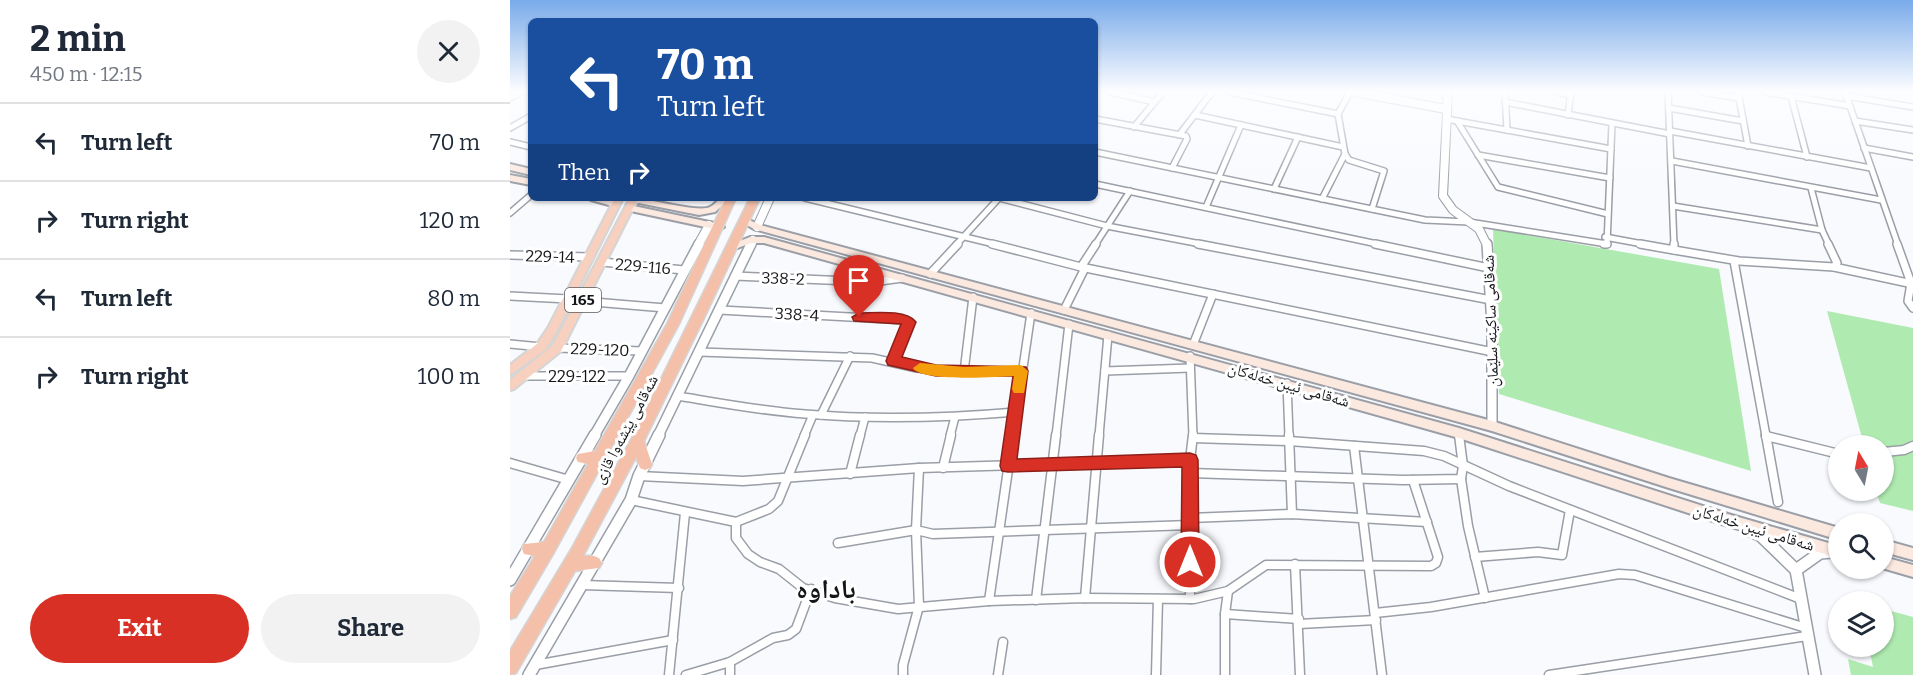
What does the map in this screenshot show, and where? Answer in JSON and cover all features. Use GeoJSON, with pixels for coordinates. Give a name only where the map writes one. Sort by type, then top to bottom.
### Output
{"type":"FeatureCollection","features":[{"type":"Feature","properties":{"kind":"highway","name":"شەقامی پێشەوا قازی"},"geometry":{"type":"LineString","coordinates":[[510,610],[548,549],[674,324],[714,226],[729,201]]}},
{"type":"Feature","properties":{"kind":"highway","name":"شەقامی پێشەوا قازی"},"geometry":{"type":"LineString","coordinates":[[510,667],[638,444],[735,246],[751,224],[755,201]]}},
{"type":"Feature","properties":{"kind":"highway"},"geometry":{"type":"LineString","coordinates":[[638,444],[642,470]]}},
{"type":"Feature","properties":{"kind":"highway"},"geometry":{"type":"LineString","coordinates":[[583,458],[600,457]]}},
{"type":"Feature","properties":{"kind":"highway"},"geometry":{"type":"LineString","coordinates":[[529,549],[548,549]]}},
{"type":"Feature","properties":{"kind":"highway"},"geometry":{"type":"LineString","coordinates":[[571,564],[594,563]]}},
{"type":"Feature","properties":{"kind":"main road"},"geometry":{"type":"LineString","coordinates":[[510,167],[528,171]]}},
{"type":"Feature","properties":{"kind":"main road"},"geometry":{"type":"LineString","coordinates":[[510,178],[528,181]]}},
{"type":"Feature","properties":{"kind":"main road","name":"165"},"geometry":{"type":"LineString","coordinates":[[510,371],[541,347],[552,330],[590,257],[613,201]]}},
{"type":"Feature","properties":{"kind":"main road"},"geometry":{"type":"LineString","coordinates":[[635,203],[699,212],[712,210],[722,201]]}},
{"type":"Feature","properties":{"kind":"main road"},"geometry":{"type":"LineString","coordinates":[[635,203],[714,226]]}},
{"type":"Feature","properties":{"kind":"main road","name":"165"},"geometry":{"type":"LineString","coordinates":[[510,386],[557,348],[635,203]]}},
{"type":"Feature","properties":{"kind":"main road","name":"شەقامی ئیبن خەلەکان"},"geometry":{"type":"LineString","coordinates":[[751,224],[1136,329],[1191,356],[1459,433],[1728,520],[1828,549]]}},
{"type":"Feature","properties":{"kind":"main road","name":"شەقامی ئیبن خەلەکان"},"geometry":{"type":"LineString","coordinates":[[735,246],[753,240],[764,240],[1108,335],[1492,426],[1828,531]]}},
{"type":"Feature","properties":{"kind":"main road"},"geometry":{"type":"LineString","coordinates":[[577,281],[593,280]]}},
{"type":"Feature","properties":{"kind":"main road"},"geometry":{"type":"LineString","coordinates":[[1128,340],[1136,329]]}},
{"type":"Feature","properties":{"kind":"main road"},"geometry":{"type":"LineString","coordinates":[[1665,500],[1669,483]]}},
{"type":"Feature","properties":{"kind":"main road"},"geometry":{"type":"LineString","coordinates":[[1894,549],[1913,554]]}},
{"type":"Feature","properties":{"kind":"main road"},"geometry":{"type":"LineString","coordinates":[[1894,566],[1913,571]]}},
{"type":"Feature","properties":{"kind":"street"},"geometry":{"type":"LineString","coordinates":[[1114,124],[1186,136],[1187,139],[1172,168]]}},
{"type":"Feature","properties":{"kind":"street"},"geometry":{"type":"LineString","coordinates":[[1134,128],[1138,124]]}},
{"type":"Feature","properties":{"kind":"street"},"geometry":{"type":"LineString","coordinates":[[1180,134],[1188,124]]}},
{"type":"Feature","properties":{"kind":"street"},"geometry":{"type":"LineString","coordinates":[[1234,124],[1298,137],[1344,151]]}},
{"type":"Feature","properties":{"kind":"street"},"geometry":{"type":"LineString","coordinates":[[1340,124],[1344,151],[1349,160],[1384,171],[1372,209]]}},
{"type":"Feature","properties":{"kind":"street","name":"شەقامی ساکینە سلێمان"},"geometry":{"type":"LineString","coordinates":[[1446,124],[1443,196],[1448,205],[1486,237],[1491,300],[1492,426]]}},
{"type":"Feature","properties":{"kind":"street"},"geometry":{"type":"LineString","coordinates":[[1459,124],[1498,187],[1608,214]]}},
{"type":"Feature","properties":{"kind":"street"},"geometry":{"type":"LineString","coordinates":[[1471,124],[1611,149]]}},
{"type":"Feature","properties":{"kind":"street"},"geometry":{"type":"LineString","coordinates":[[1506,124],[1506,130]]}},
{"type":"Feature","properties":{"kind":"street"},"geometry":{"type":"LineString","coordinates":[[1098,153],[1425,220],[1469,222],[1606,244],[1612,124]]}},
{"type":"Feature","properties":{"kind":"street"},"geometry":{"type":"LineString","coordinates":[[1615,124],[1870,168]]}},
{"type":"Feature","properties":{"kind":"street"},"geometry":{"type":"LineString","coordinates":[[1670,124],[1674,250]]}},
{"type":"Feature","properties":{"kind":"street"},"geometry":{"type":"LineString","coordinates":[[1744,124],[1748,146]]}},
{"type":"Feature","properties":{"kind":"street"},"geometry":{"type":"LineString","coordinates":[[1798,124],[1807,157]]}},
{"type":"Feature","properties":{"kind":"street"},"geometry":{"type":"LineString","coordinates":[[1856,124],[1881,201],[1912,283],[1908,301],[1913,308]]}},
{"type":"Feature","properties":{"kind":"street"},"geometry":{"type":"LineString","coordinates":[[1871,124],[1913,130]]}},
{"type":"Feature","properties":{"kind":"street"},"geometry":{"type":"LineString","coordinates":[[1206,207],[1241,125]]}},
{"type":"Feature","properties":{"kind":"street"},"geometry":{"type":"LineString","coordinates":[[1274,189],[1298,137]]}},
{"type":"Feature","properties":{"kind":"street"},"geometry":{"type":"LineString","coordinates":[[510,142],[528,146]]}},
{"type":"Feature","properties":{"kind":"street"},"geometry":{"type":"LineString","coordinates":[[1864,148],[1913,157]]}},
{"type":"Feature","properties":{"kind":"street"},"geometry":{"type":"LineString","coordinates":[[1323,199],[1344,151]]}},
{"type":"Feature","properties":{"kind":"street"},"geometry":{"type":"LineString","coordinates":[[1478,155],[1610,178]]}},
{"type":"Feature","properties":{"kind":"street"},"geometry":{"type":"LineString","coordinates":[[1672,161],[1881,201]]}},
{"type":"Feature","properties":{"kind":"street"},"geometry":{"type":"LineString","coordinates":[[1098,185],[1489,268]]}},
{"type":"Feature","properties":{"kind":"street"},"geometry":{"type":"LineString","coordinates":[[1811,188],[1822,230],[1837,263],[1834,267]]}},
{"type":"Feature","properties":{"kind":"street"},"geometry":{"type":"LineString","coordinates":[[1064,310],[1083,268],[1130,191]]}},
{"type":"Feature","properties":{"kind":"street"},"geometry":{"type":"LineString","coordinates":[[510,213],[528,198]]}},
{"type":"Feature","properties":{"kind":"street"},"geometry":{"type":"LineString","coordinates":[[712,210],[716,201]]}},
{"type":"Feature","properties":{"kind":"street"},"geometry":{"type":"LineString","coordinates":[[751,224],[768,201]]}},
{"type":"Feature","properties":{"kind":"street"},"geometry":{"type":"LineString","coordinates":[[832,201],[1083,268],[1492,352]]}},
{"type":"Feature","properties":{"kind":"street"},"geometry":{"type":"LineString","coordinates":[[930,274],[996,201]]}},
{"type":"Feature","properties":{"kind":"street"},"geometry":{"type":"LineString","coordinates":[[1011,201],[1107,226],[1491,300]]}},
{"type":"Feature","properties":{"kind":"street"},"geometry":{"type":"LineString","coordinates":[[1673,206],[1822,230]]}},
{"type":"Feature","properties":{"kind":"street"},"geometry":{"type":"LineString","coordinates":[[511,577],[583,458],[684,270],[714,226]]}},
{"type":"Feature","properties":{"kind":"street"},"geometry":{"type":"LineString","coordinates":[[1605,237],[1734,261],[1834,267],[1912,283]]}},
{"type":"Feature","properties":{"kind":"street"},"geometry":{"type":"LineString","coordinates":[[529,675],[631,500],[642,470],[753,240]]}},
{"type":"Feature","properties":{"kind":"street","name":"229-14"},"geometry":{"type":"LineString","coordinates":[[510,255],[590,257]]}},
{"type":"Feature","properties":{"kind":"street"},"geometry":{"type":"LineString","coordinates":[[1734,261],[1778,502]]}},
{"type":"Feature","properties":{"kind":"street","name":"229-116"},"geometry":{"type":"LineString","coordinates":[[602,262],[684,270]]}},
{"type":"Feature","properties":{"kind":"street","name":"338-2"},"geometry":{"type":"LineString","coordinates":[[735,276],[873,282],[902,278]]}},
{"type":"Feature","properties":{"kind":"street"},"geometry":{"type":"LineString","coordinates":[[1190,599],[1190,460],[1193,438],[1191,356],[1213,294]]}},
{"type":"Feature","properties":{"kind":"street"},"geometry":{"type":"LineString","coordinates":[[510,296],[568,299]]}},
{"type":"Feature","properties":{"kind":"street"},"geometry":{"type":"LineString","coordinates":[[964,372],[973,297]]}},
{"type":"Feature","properties":{"kind":"street"},"geometry":{"type":"LineString","coordinates":[[582,301],[665,308]]}},
{"type":"Feature","properties":{"kind":"street","name":"338-4"},"geometry":{"type":"LineString","coordinates":[[720,310],[905,320],[909,322],[893,361]]}},
{"type":"Feature","properties":{"kind":"street"},"geometry":{"type":"LineString","coordinates":[[989,601],[1031,313]]}},
{"type":"Feature","properties":{"kind":"street"},"geometry":{"type":"LineString","coordinates":[[1036,600],[1069,324]]}},
{"type":"Feature","properties":{"kind":"street"},"geometry":{"type":"LineString","coordinates":[[1085,598],[1108,335]]}},
{"type":"Feature","properties":{"kind":"street"},"geometry":{"type":"LineString","coordinates":[[510,344],[541,347]]}},
{"type":"Feature","properties":{"kind":"street","name":"229-120"},"geometry":{"type":"LineString","coordinates":[[557,348],[642,351]]}},
{"type":"Feature","properties":{"kind":"street"},"geometry":{"type":"LineString","coordinates":[[700,352],[850,356],[893,361],[917,368],[964,372],[1021,371]]}},
{"type":"Feature","properties":{"kind":"street"},"geometry":{"type":"LineString","coordinates":[[631,500],[736,522],[774,506],[817,415],[850,356]]}},
{"type":"Feature","properties":{"kind":"street"},"geometry":{"type":"LineString","coordinates":[[1105,371],[1191,356]]}},
{"type":"Feature","properties":{"kind":"street","name":"229-122"},"geometry":{"type":"LineString","coordinates":[[524,376],[629,376]]}},
{"type":"Feature","properties":{"kind":"street"},"geometry":{"type":"LineString","coordinates":[[1287,383],[1292,514]]}},
{"type":"Feature","properties":{"kind":"street"},"geometry":{"type":"LineString","coordinates":[[678,396],[772,411],[817,415],[955,417],[1016,412]]}},
{"type":"Feature","properties":{"kind":"street"},"geometry":{"type":"LineString","coordinates":[[850,474],[865,417]]}},
{"type":"Feature","properties":{"kind":"street"},"geometry":{"type":"LineString","coordinates":[[944,468],[955,417]]}},
{"type":"Feature","properties":{"kind":"street"},"geometry":{"type":"LineString","coordinates":[[1459,433],[1463,466],[1461,479],[1485,598]]}},
{"type":"Feature","properties":{"kind":"street"},"geometry":{"type":"LineString","coordinates":[[1766,436],[1828,451]]}},
{"type":"Feature","properties":{"kind":"street"},"geometry":{"type":"LineString","coordinates":[[1193,438],[1289,441],[1424,451],[1444,456],[1570,510],[1801,599]]}},
{"type":"Feature","properties":{"kind":"street"},"geometry":{"type":"LineString","coordinates":[[1354,446],[1382,675]]}},
{"type":"Feature","properties":{"kind":"street"},"geometry":{"type":"LineString","coordinates":[[1894,451],[1913,446]]}},
{"type":"Feature","properties":{"kind":"street"},"geometry":{"type":"LineString","coordinates":[[642,470],[744,481],[787,480],[918,468],[1190,460]]}},
{"type":"Feature","properties":{"kind":"street"},"geometry":{"type":"LineString","coordinates":[[510,463],[569,480]]}},
{"type":"Feature","properties":{"kind":"street"},"geometry":{"type":"LineString","coordinates":[[903,675],[903,665],[919,606],[916,530],[918,468]]}},
{"type":"Feature","properties":{"kind":"street"},"geometry":{"type":"LineString","coordinates":[[1191,473],[1413,480],[1461,479]]}},
{"type":"Feature","properties":{"kind":"street"},"geometry":{"type":"LineString","coordinates":[[736,522],[736,538],[748,554],[760,562],[779,569],[802,588],[879,608],[898,609],[989,601],[1085,598],[1190,599],[1228,591],[1261,567],[1294,564],[1431,566],[1436,563],[1438,557],[1413,480]]}},
{"type":"Feature","properties":{"kind":"street"},"geometry":{"type":"LineString","coordinates":[[1475,557],[1538,552],[1562,555],[1570,510]]}},
{"type":"Feature","properties":{"kind":"street"},"geometry":{"type":"LineString","coordinates":[[669,675],[685,513]]}},
{"type":"Feature","properties":{"kind":"street"},"geometry":{"type":"LineString","coordinates":[[838,543],[916,530],[933,534],[1092,527],[1292,514],[1427,522]]}},
{"type":"Feature","properties":{"kind":"street"},"geometry":{"type":"LineString","coordinates":[[1728,520],[1761,536],[1796,570],[1815,675]]}},
{"type":"Feature","properties":{"kind":"street"},"geometry":{"type":"LineString","coordinates":[[1796,570],[1820,553],[1828,553]]}},
{"type":"Feature","properties":{"kind":"street"},"geometry":{"type":"LineString","coordinates":[[1294,564],[1299,622],[1300,675]]}},
{"type":"Feature","properties":{"kind":"street"},"geometry":{"type":"LineString","coordinates":[[1225,614],[1299,622],[1375,617],[1619,574],[1635,575],[1807,632]]}},
{"type":"Feature","properties":{"kind":"street"},"geometry":{"type":"LineString","coordinates":[[511,577],[532,576]]}},
{"type":"Feature","properties":{"kind":"street"},"geometry":{"type":"LineString","coordinates":[[582,585],[679,588]]}},
{"type":"Feature","properties":{"kind":"street"},"geometry":{"type":"LineString","coordinates":[[686,675],[730,662],[773,638],[788,635],[796,630],[811,589]]}},
{"type":"Feature","properties":{"kind":"street"},"geometry":{"type":"LineString","coordinates":[[1225,675],[1225,614],[1228,591]]}},
{"type":"Feature","properties":{"kind":"street"},"geometry":{"type":"LineString","coordinates":[[1156,675],[1158,599]]}},
{"type":"Feature","properties":{"kind":"street"},"geometry":{"type":"LineString","coordinates":[[1549,675],[1807,632]]}},
{"type":"Feature","properties":{"kind":"street"},"geometry":{"type":"LineString","coordinates":[[535,665],[673,640]]}},
{"type":"Feature","properties":{"kind":"street"},"geometry":{"type":"LineString","coordinates":[[998,675],[1003,642]]}},
{"type":"Feature","properties":{"kind":"street"},"geometry":{"type":"LineString","coordinates":[[730,662],[730,675]]}},
{"type":"Feature","properties":{"kind":"green space"},"geometry":{"type":"Polygon","coordinates":[[[1493,229],[1719,269],[1751,471],[1499,394],[1493,229]]]}},
{"type":"Feature","properties":{"kind":"green space"},"geometry":{"type":"Polygon","coordinates":[[[1827,311],[1913,328],[1913,511],[1879,501],[1894,501],[1894,435],[1861,435],[1827,311]]]}},
{"type":"Feature","properties":{"kind":"green space"},"geometry":{"type":"Polygon","coordinates":[[[1894,612],[1913,617],[1913,675],[1851,675],[1848,659],[1873,667],[1871,657],[1894,657],[1894,612]]]}},
{"type":"Feature","properties":{"kind":"slow traffic"},"geometry":{"type":"LineString","coordinates":[[920,368],[964,372],[1021,371],[1019,389]]}},
{"type":"Feature","properties":{"kind":"district","name":"باداوە"},"geometry":{"type":"Point","coordinates":[826,589]}},
{"type":"Feature","properties":{"kind":"route"},"geometry":{"type":"LineString","coordinates":[[859,317],[909,322],[893,361],[917,368],[936,370],[1021,371],[1008,466],[1190,460],[1190,562]]}}]}
